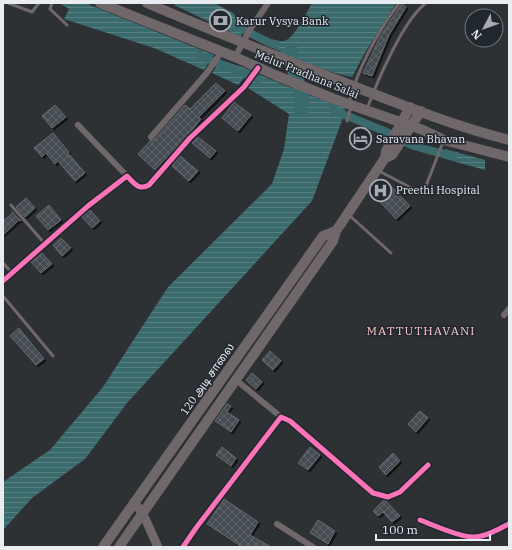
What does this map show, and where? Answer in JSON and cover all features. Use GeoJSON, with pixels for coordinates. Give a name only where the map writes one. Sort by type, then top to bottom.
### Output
{"type":"FeatureCollection","features":[{"type":"Feature","properties":{"kind":"main road","name":"Melur Pradhana Salai"},"geometry":{"type":"LineString","coordinates":[[100,3],[219,54],[235,57],[257,70],[275,75],[350,106],[367,110],[411,126],[442,144],[509,157]]}},
{"type":"Feature","properties":{"kind":"main road","name":"Melur Pradhana Salai"},"geometry":{"type":"LineString","coordinates":[[147,3],[165,8],[244,40],[276,56],[353,86],[421,111],[509,140]]}},
{"type":"Feature","properties":{"kind":"main road","name":"120 அடி சாலை"},"geometry":{"type":"LineString","coordinates":[[119,547],[333,241],[336,231],[347,213],[385,158],[392,155],[401,122],[410,107]]}},
{"type":"Feature","properties":{"kind":"main road","name":"120 அடி சாலை"},"geometry":{"type":"LineString","coordinates":[[397,140],[411,126],[421,111]]}},
{"type":"Feature","properties":{"kind":"main road","name":"120 அடி சாலை"},"geometry":{"type":"LineString","coordinates":[[103,547],[323,236],[336,231]]}},
{"type":"Feature","properties":{"kind":"street"},"geometry":{"type":"LineString","coordinates":[[235,57],[251,28],[268,3]]}},
{"type":"Feature","properties":{"kind":"street"},"geometry":{"type":"LineString","coordinates":[[151,137],[206,74],[219,54]]}},
{"type":"Feature","properties":{"kind":"street"},"geometry":{"type":"LineString","coordinates":[[78,125],[126,176],[138,187],[145,188],[190,138],[244,87],[257,70]]}},
{"type":"Feature","properties":{"kind":"street"},"geometry":{"type":"LineString","coordinates":[[3,281],[88,206],[126,176]]}},
{"type":"Feature","properties":{"kind":"street"},"geometry":{"type":"LineString","coordinates":[[504,315],[509,309]]}},
{"type":"Feature","properties":{"kind":"street"},"geometry":{"type":"LineString","coordinates":[[236,380],[281,417],[290,422],[373,493],[388,497],[400,492],[428,465]]}},
{"type":"Feature","properties":{"kind":"street"},"geometry":{"type":"LineString","coordinates":[[184,547],[196,528],[281,417]]}},
{"type":"Feature","properties":{"kind":"street"},"geometry":{"type":"LineString","coordinates":[[134,502],[143,514],[158,547]]}},
{"type":"Feature","properties":{"kind":"street"},"geometry":{"type":"LineString","coordinates":[[420,520],[473,538],[483,536],[509,524]]}},
{"type":"Feature","properties":{"kind":"street"},"geometry":{"type":"LineString","coordinates":[[276,524],[313,547]]}},
{"type":"Feature","properties":{"kind":"lane"},"geometry":{"type":"LineString","coordinates":[[8,3],[32,12],[39,3]]}},
{"type":"Feature","properties":{"kind":"lane"},"geometry":{"type":"LineString","coordinates":[[52,3],[50,9],[67,25]]}},
{"type":"Feature","properties":{"kind":"lane"},"geometry":{"type":"LineString","coordinates":[[347,121],[353,86],[372,45],[399,3]]}},
{"type":"Feature","properties":{"kind":"lane"},"geometry":{"type":"LineString","coordinates":[[367,110],[372,93],[401,35],[420,8],[426,3]]}},
{"type":"Feature","properties":{"kind":"lane"},"geometry":{"type":"LineString","coordinates":[[378,170],[421,193],[424,191],[442,144]]}},
{"type":"Feature","properties":{"kind":"lane"},"geometry":{"type":"LineString","coordinates":[[11,205],[45,244]]}},
{"type":"Feature","properties":{"kind":"lane"},"geometry":{"type":"LineString","coordinates":[[347,213],[391,253]]}},
{"type":"Feature","properties":{"kind":"lane"},"geometry":{"type":"LineString","coordinates":[[3,263],[12,273]]}},
{"type":"Feature","properties":{"kind":"lane"},"geometry":{"type":"LineString","coordinates":[[3,296],[54,356]]}},
{"type":"Feature","properties":{"kind":"water"},"geometry":{"type":"Polygon","coordinates":[[[59,3],[85,3],[214,55],[204,70],[154,48],[64,19],[69,9],[59,3]]]}},
{"type":"Feature","properties":{"kind":"water"},"geometry":{"type":"Polygon","coordinates":[[[176,3],[214,3],[233,13],[245,27],[241,37],[174,5],[176,3]]]}},
{"type":"Feature","properties":{"kind":"water"},"geometry":{"type":"Polygon","coordinates":[[[312,3],[396,3],[366,51],[352,77],[319,68],[266,45],[268,39],[284,41],[288,39],[300,25],[312,3]]]}},
{"type":"Feature","properties":{"kind":"water"},"geometry":{"type":"Polygon","coordinates":[[[221,60],[251,70],[238,85],[212,73],[221,60]]]}},
{"type":"Feature","properties":{"kind":"water"},"geometry":{"type":"Polygon","coordinates":[[[258,74],[345,108],[344,115],[312,201],[127,403],[85,459],[32,498],[3,530],[3,482],[50,450],[103,387],[168,287],[272,184],[284,149],[289,114],[248,88],[258,74]]]}},
{"type":"Feature","properties":{"kind":"water"},"geometry":{"type":"Polygon","coordinates":[[[445,149],[485,160],[485,170],[442,158],[445,149]]]}},
{"type":"Feature","properties":{"kind":"building"},"geometry":{"type":"Polygon","coordinates":[[[402,3],[406,7],[389,35],[372,76],[363,73],[380,37],[402,3]]]}},
{"type":"Feature","properties":{"kind":"building"},"geometry":{"type":"Polygon","coordinates":[[[216,83],[225,91],[199,117],[201,119],[155,170],[138,154],[150,141],[154,140],[185,105],[190,109],[216,83]]]}},
{"type":"Feature","properties":{"kind":"building"},"geometry":{"type":"Polygon","coordinates":[[[234,102],[251,115],[238,131],[222,118],[234,102]]]}},
{"type":"Feature","properties":{"kind":"building"},"geometry":{"type":"Polygon","coordinates":[[[55,105],[66,117],[52,128],[42,116],[55,105]]]}},
{"type":"Feature","properties":{"kind":"building"},"geometry":{"type":"Polygon","coordinates":[[[53,133],[85,173],[75,181],[58,161],[55,164],[46,153],[42,157],[34,148],[53,133]]]}},
{"type":"Feature","properties":{"kind":"building"},"geometry":{"type":"Polygon","coordinates":[[[198,137],[216,151],[210,158],[192,143],[198,137]]]}},
{"type":"Feature","properties":{"kind":"building"},"geometry":{"type":"Polygon","coordinates":[[[180,156],[198,171],[189,181],[172,166],[180,156]]]}},
{"type":"Feature","properties":{"kind":"building"},"geometry":{"type":"Polygon","coordinates":[[[385,180],[410,206],[396,219],[372,193],[385,180]]]}},
{"type":"Feature","properties":{"kind":"building"},"geometry":{"type":"Polygon","coordinates":[[[26,198],[35,208],[25,217],[16,207],[26,198]]]}},
{"type":"Feature","properties":{"kind":"building"},"geometry":{"type":"Polygon","coordinates":[[[49,205],[61,220],[48,230],[36,216],[49,205]]]}},
{"type":"Feature","properties":{"kind":"building"},"geometry":{"type":"Polygon","coordinates":[[[90,210],[100,221],[92,228],[82,217],[90,210]]]}},
{"type":"Feature","properties":{"kind":"building"},"geometry":{"type":"Polygon","coordinates":[[[13,213],[21,221],[19,220],[3,235],[3,221],[13,213]]]}},
{"type":"Feature","properties":{"kind":"building"},"geometry":{"type":"Polygon","coordinates":[[[61,238],[71,248],[62,256],[53,245],[61,238]]]}},
{"type":"Feature","properties":{"kind":"building"},"geometry":{"type":"Polygon","coordinates":[[[42,253],[52,264],[41,273],[31,262],[42,253]]]}},
{"type":"Feature","properties":{"kind":"building"},"geometry":{"type":"Polygon","coordinates":[[[19,328],[44,359],[36,365],[10,336],[19,328]]]}},
{"type":"Feature","properties":{"kind":"building"},"geometry":{"type":"Polygon","coordinates":[[[270,351],[281,361],[273,370],[262,360],[270,351]]]}},
{"type":"Feature","properties":{"kind":"building"},"geometry":{"type":"Polygon","coordinates":[[[252,373],[262,382],[256,389],[246,380],[252,373]]]}},
{"type":"Feature","properties":{"kind":"building"},"geometry":{"type":"Polygon","coordinates":[[[227,404],[231,406],[227,412],[239,420],[231,432],[215,421],[227,404]]]}},
{"type":"Feature","properties":{"kind":"building"},"geometry":{"type":"Polygon","coordinates":[[[420,411],[428,418],[416,432],[408,424],[420,411]]]}},
{"type":"Feature","properties":{"kind":"building"},"geometry":{"type":"Polygon","coordinates":[[[222,447],[236,458],[231,466],[216,455],[222,447]]]}},
{"type":"Feature","properties":{"kind":"building"},"geometry":{"type":"Polygon","coordinates":[[[310,447],[320,455],[308,470],[298,463],[310,447]]]}},
{"type":"Feature","properties":{"kind":"building"},"geometry":{"type":"Polygon","coordinates":[[[393,453],[400,461],[386,475],[379,467],[393,453]]]}},
{"type":"Feature","properties":{"kind":"building"},"geometry":{"type":"Polygon","coordinates":[[[224,499],[258,522],[250,535],[271,547],[242,547],[207,524],[224,499]]]}},
{"type":"Feature","properties":{"kind":"building"},"geometry":{"type":"Polygon","coordinates":[[[384,500],[400,516],[392,522],[383,512],[378,516],[373,511],[384,500]]]}},
{"type":"Feature","properties":{"kind":"building"},"geometry":{"type":"Polygon","coordinates":[[[318,520],[335,531],[328,544],[310,533],[318,520]]]}},
{"type":"Feature","properties":{"kind":"waterway"},"geometry":{"type":"LineString","coordinates":[[234,25],[276,45]]}},
{"type":"Feature","properties":{"kind":"waterway"},"geometry":{"type":"LineString","coordinates":[[291,51],[290,56],[302,98],[301,110]]}},
{"type":"Feature","properties":{"kind":"waterway"},"geometry":{"type":"LineString","coordinates":[[200,56],[258,79]]}},
{"type":"Feature","properties":{"kind":"waterway"},"geometry":{"type":"LineString","coordinates":[[333,110],[389,133],[411,145],[453,156]]}},
{"type":"Feature","properties":{"kind":"cycle path"},"geometry":{"type":"LineString","coordinates":[[3,281],[88,206],[127,176],[139,187],[149,185],[190,138],[244,87],[258,68]]}},
{"type":"Feature","properties":{"kind":"cycle path"},"geometry":{"type":"LineString","coordinates":[[183,547],[281,417],[290,421],[373,493],[388,497],[400,492],[428,465]]}},
{"type":"Feature","properties":{"kind":"cycle path"},"geometry":{"type":"LineString","coordinates":[[420,520],[447,531],[468,537],[483,536],[509,524]]}},
{"type":"Feature","properties":{"kind":"place","name":"Karur Vysya Bank"},"geometry":{"type":"Point","coordinates":[221,21]}},
{"type":"Feature","properties":{"kind":"place","name":"Saravana Bhavan"},"geometry":{"type":"Point","coordinates":[361,139]}},
{"type":"Feature","properties":{"kind":"place","name":"Preethi Hospital"},"geometry":{"type":"Point","coordinates":[380,190]}},
{"type":"Feature","properties":{"kind":"district","name":"MATTUTHAVANI"},"geometry":{"type":"Point","coordinates":[421,330]}}]}
